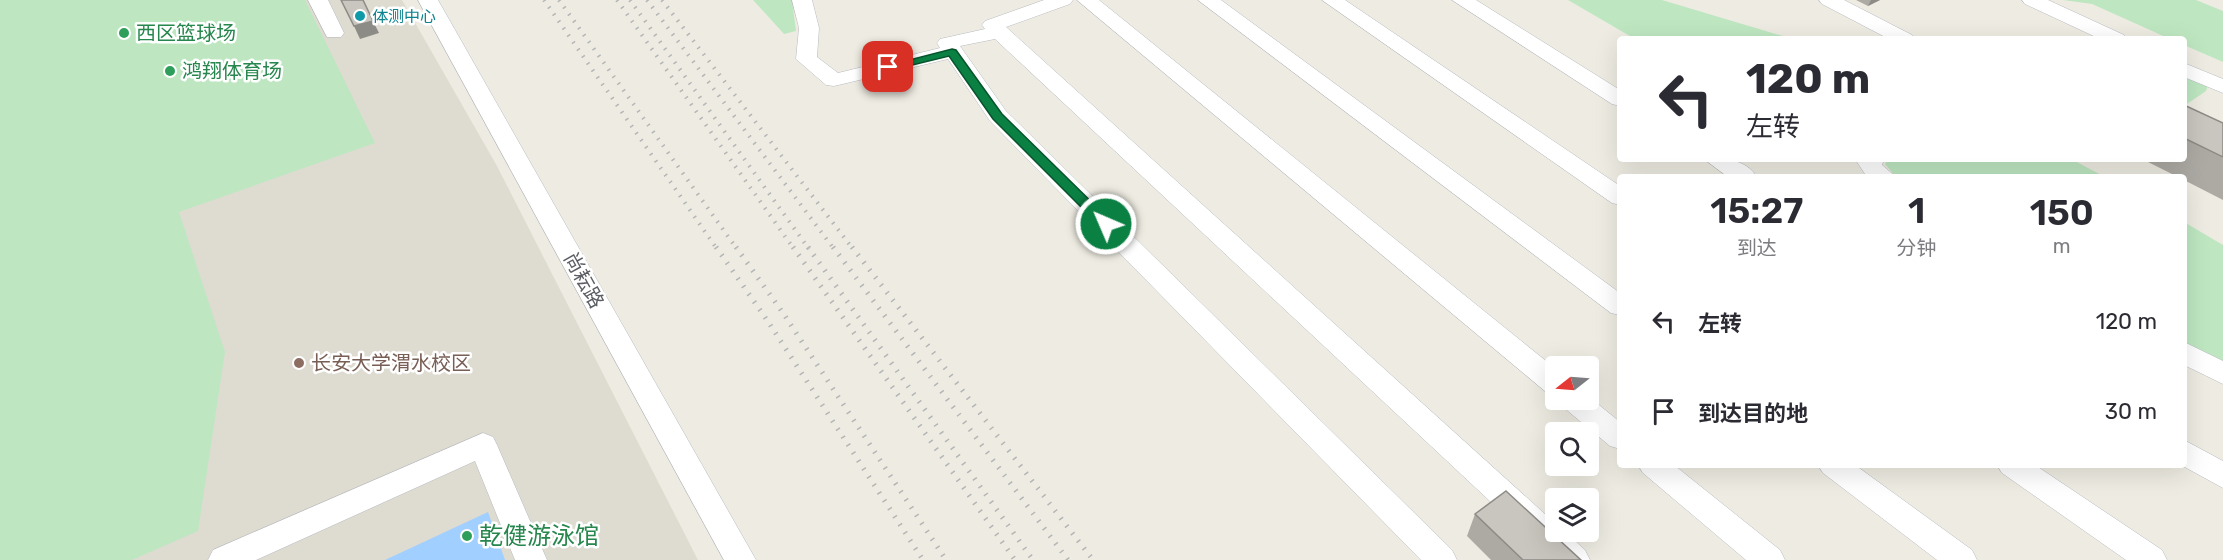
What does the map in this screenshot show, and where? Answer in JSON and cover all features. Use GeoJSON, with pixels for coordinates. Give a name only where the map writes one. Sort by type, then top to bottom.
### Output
{"type":"FeatureCollection","features":[{"type":"Feature","properties":{"kind":"street"},"geometry":{"type":"LineString","coordinates":[[318,0],[334,33]]}},
{"type":"Feature","properties":{"kind":"street","name":"尚耘路"},"geometry":{"type":"LineString","coordinates":[[428,0],[740,560]]}},
{"type":"Feature","properties":{"kind":"street"},"geometry":{"type":"LineString","coordinates":[[802,0],[809,28],[806,59],[834,80],[952,52]]}},
{"type":"Feature","properties":{"kind":"street"},"geometry":{"type":"LineString","coordinates":[[1063,0],[992,25],[1574,560]]}},
{"type":"Feature","properties":{"kind":"street"},"geometry":{"type":"LineString","coordinates":[[1087,0],[1545,376]]}},
{"type":"Feature","properties":{"kind":"street"},"geometry":{"type":"LineString","coordinates":[[1208,0],[1617,304]]}},
{"type":"Feature","properties":{"kind":"street"},"geometry":{"type":"LineString","coordinates":[[1332,0],[1617,195]]}},
{"type":"Feature","properties":{"kind":"street"},"geometry":{"type":"LineString","coordinates":[[1462,0],[1617,97]]}},
{"type":"Feature","properties":{"kind":"street"},"geometry":{"type":"LineString","coordinates":[[1829,0],[1899,36]]}},
{"type":"Feature","properties":{"kind":"street"},"geometry":{"type":"LineString","coordinates":[[2032,0],[2110,36]]}},
{"type":"Feature","properties":{"kind":"street"},"geometry":{"type":"LineString","coordinates":[[2071,36],[2088,26]]}},
{"type":"Feature","properties":{"kind":"street"},"geometry":{"type":"LineString","coordinates":[[999,32],[947,43],[998,116],[1441,560]]}},
{"type":"Feature","properties":{"kind":"street"},"geometry":{"type":"LineString","coordinates":[[2187,70],[2223,87]]}},
{"type":"Feature","properties":{"kind":"street"},"geometry":{"type":"LineString","coordinates":[[1721,162],[1740,174]]}},
{"type":"Feature","properties":{"kind":"street"},"geometry":{"type":"LineString","coordinates":[[1869,162],[1873,170],[1879,174]]}},
{"type":"Feature","properties":{"kind":"street"},"geometry":{"type":"LineString","coordinates":[[2187,354],[2223,375]]}},
{"type":"Feature","properties":{"kind":"street"},"geometry":{"type":"LineString","coordinates":[[1586,410],[1617,436]]}},
{"type":"Feature","properties":{"kind":"street"},"geometry":{"type":"LineString","coordinates":[[224,560],[483,445],[531,560]]}},
{"type":"Feature","properties":{"kind":"street"},"geometry":{"type":"LineString","coordinates":[[2187,454],[2223,476]]}},
{"type":"Feature","properties":{"kind":"street"},"geometry":{"type":"LineString","coordinates":[[1657,468],[1769,560]]}},
{"type":"Feature","properties":{"kind":"street"},"geometry":{"type":"LineString","coordinates":[[1837,468],[1961,560]]}},
{"type":"Feature","properties":{"kind":"street"},"geometry":{"type":"LineString","coordinates":[[2016,468],[2151,560]]}},
{"type":"Feature","properties":{"kind":"shaded area","name":"长安大学渭水校区"},"geometry":{"type":"Polygon","coordinates":[[[0,0],[402,0],[497,166],[698,560],[0,560],[0,0]]]}},
{"type":"Feature","properties":{"kind":"green space"},"geometry":{"type":"Polygon","coordinates":[[[0,0],[305,0],[375,143],[179,212],[225,352],[198,531],[132,560],[0,560],[0,0]]]}},
{"type":"Feature","properties":{"kind":"green space"},"geometry":{"type":"Polygon","coordinates":[[[753,0],[792,0],[796,31],[784,34],[753,0]]]}},
{"type":"Feature","properties":{"kind":"green space"},"geometry":{"type":"Polygon","coordinates":[[[1568,0],[1662,0],[1783,36],[1630,36],[1568,0]]]}},
{"type":"Feature","properties":{"kind":"green space"},"geometry":{"type":"Polygon","coordinates":[[[2063,0],[2196,0],[2223,11],[2223,62],[2187,46],[2187,36],[2163,36],[2092,4],[2063,0]]]}},
{"type":"Feature","properties":{"kind":"green space"},"geometry":{"type":"Polygon","coordinates":[[[2187,74],[2208,85],[2206,91],[2187,104],[2187,74]]]}},
{"type":"Feature","properties":{"kind":"green space"},"geometry":{"type":"Polygon","coordinates":[[[1887,162],[2077,162],[2099,174],[1893,174],[1885,164],[1887,162]]]}},
{"type":"Feature","properties":{"kind":"green space"},"geometry":{"type":"Polygon","coordinates":[[[2187,224],[2223,245],[2223,366],[2187,345],[2187,224]]]}},
{"type":"Feature","properties":{"kind":"water","name":"乾健游泳馆"},"geometry":{"type":"Polygon","coordinates":[[[488,512],[505,560],[385,560],[488,512]]]}},
{"type":"Feature","properties":{"kind":"building","name":"体测中心"},"geometry":{"type":"Polygon","coordinates":[[[341,0],[363,0],[373,21],[354,26],[341,0]]]}},
{"type":"Feature","properties":{"kind":"building"},"geometry":{"type":"Polygon","coordinates":[[[2187,106],[2223,123],[2223,157],[2187,139],[2187,106]]]}},
{"type":"Feature","properties":{"kind":"building"},"geometry":{"type":"Polygon","coordinates":[[[1506,491],[1545,527],[1545,542],[1561,542],[1581,560],[1523,560],[1475,514],[1506,491]]]}},
{"type":"Feature","properties":{"kind":"railway"},"geometry":{"type":"LineString","coordinates":[[544,0],[717,249]]}},
{"type":"Feature","properties":{"kind":"railway"},"geometry":{"type":"LineString","coordinates":[[559,0],[737,249]]}},
{"type":"Feature","properties":{"kind":"railway"},"geometry":{"type":"LineString","coordinates":[[617,0],[794,249]]}},
{"type":"Feature","properties":{"kind":"railway"},"geometry":{"type":"LineString","coordinates":[[630,0],[809,249]]}},
{"type":"Feature","properties":{"kind":"railway"},"geometry":{"type":"LineString","coordinates":[[647,0],[834,249]]}},
{"type":"Feature","properties":{"kind":"railway"},"geometry":{"type":"LineString","coordinates":[[662,0],[853,249]]}},
{"type":"Feature","properties":{"kind":"railway"},"geometry":{"type":"LineString","coordinates":[[716,247],[767,320],[923,560]]}},
{"type":"Feature","properties":{"kind":"railway"},"geometry":{"type":"LineString","coordinates":[[736,247],[783,313],[946,560]]}},
{"type":"Feature","properties":{"kind":"railway"},"geometry":{"type":"LineString","coordinates":[[793,247],[1015,560]]}},
{"type":"Feature","properties":{"kind":"railway"},"geometry":{"type":"LineString","coordinates":[[808,247],[1033,560]]}},
{"type":"Feature","properties":{"kind":"railway"},"geometry":{"type":"LineString","coordinates":[[833,247],[1068,560]]}},
{"type":"Feature","properties":{"kind":"railway"},"geometry":{"type":"LineString","coordinates":[[852,247],[1093,560]]}},
{"type":"Feature","properties":{"kind":"place","name":"体测中心"},"geometry":{"type":"Point","coordinates":[360,16]}},
{"type":"Feature","properties":{"kind":"place","name":"西区篮球场"},"geometry":{"type":"Point","coordinates":[124,33]}},
{"type":"Feature","properties":{"kind":"place","name":"鸿翔体育场"},"geometry":{"type":"Point","coordinates":[170,71]}},
{"type":"Feature","properties":{"kind":"place","name":"长安大学渭水校区"},"geometry":{"type":"Point","coordinates":[299,363]}},
{"type":"Feature","properties":{"kind":"place","name":"乾健游泳馆"},"geometry":{"type":"Point","coordinates":[467,536]}},
{"type":"Feature","properties":{"kind":"route"},"geometry":{"type":"LineString","coordinates":[[888,67],[952,52],[998,116],[1106,224]]}}]}
